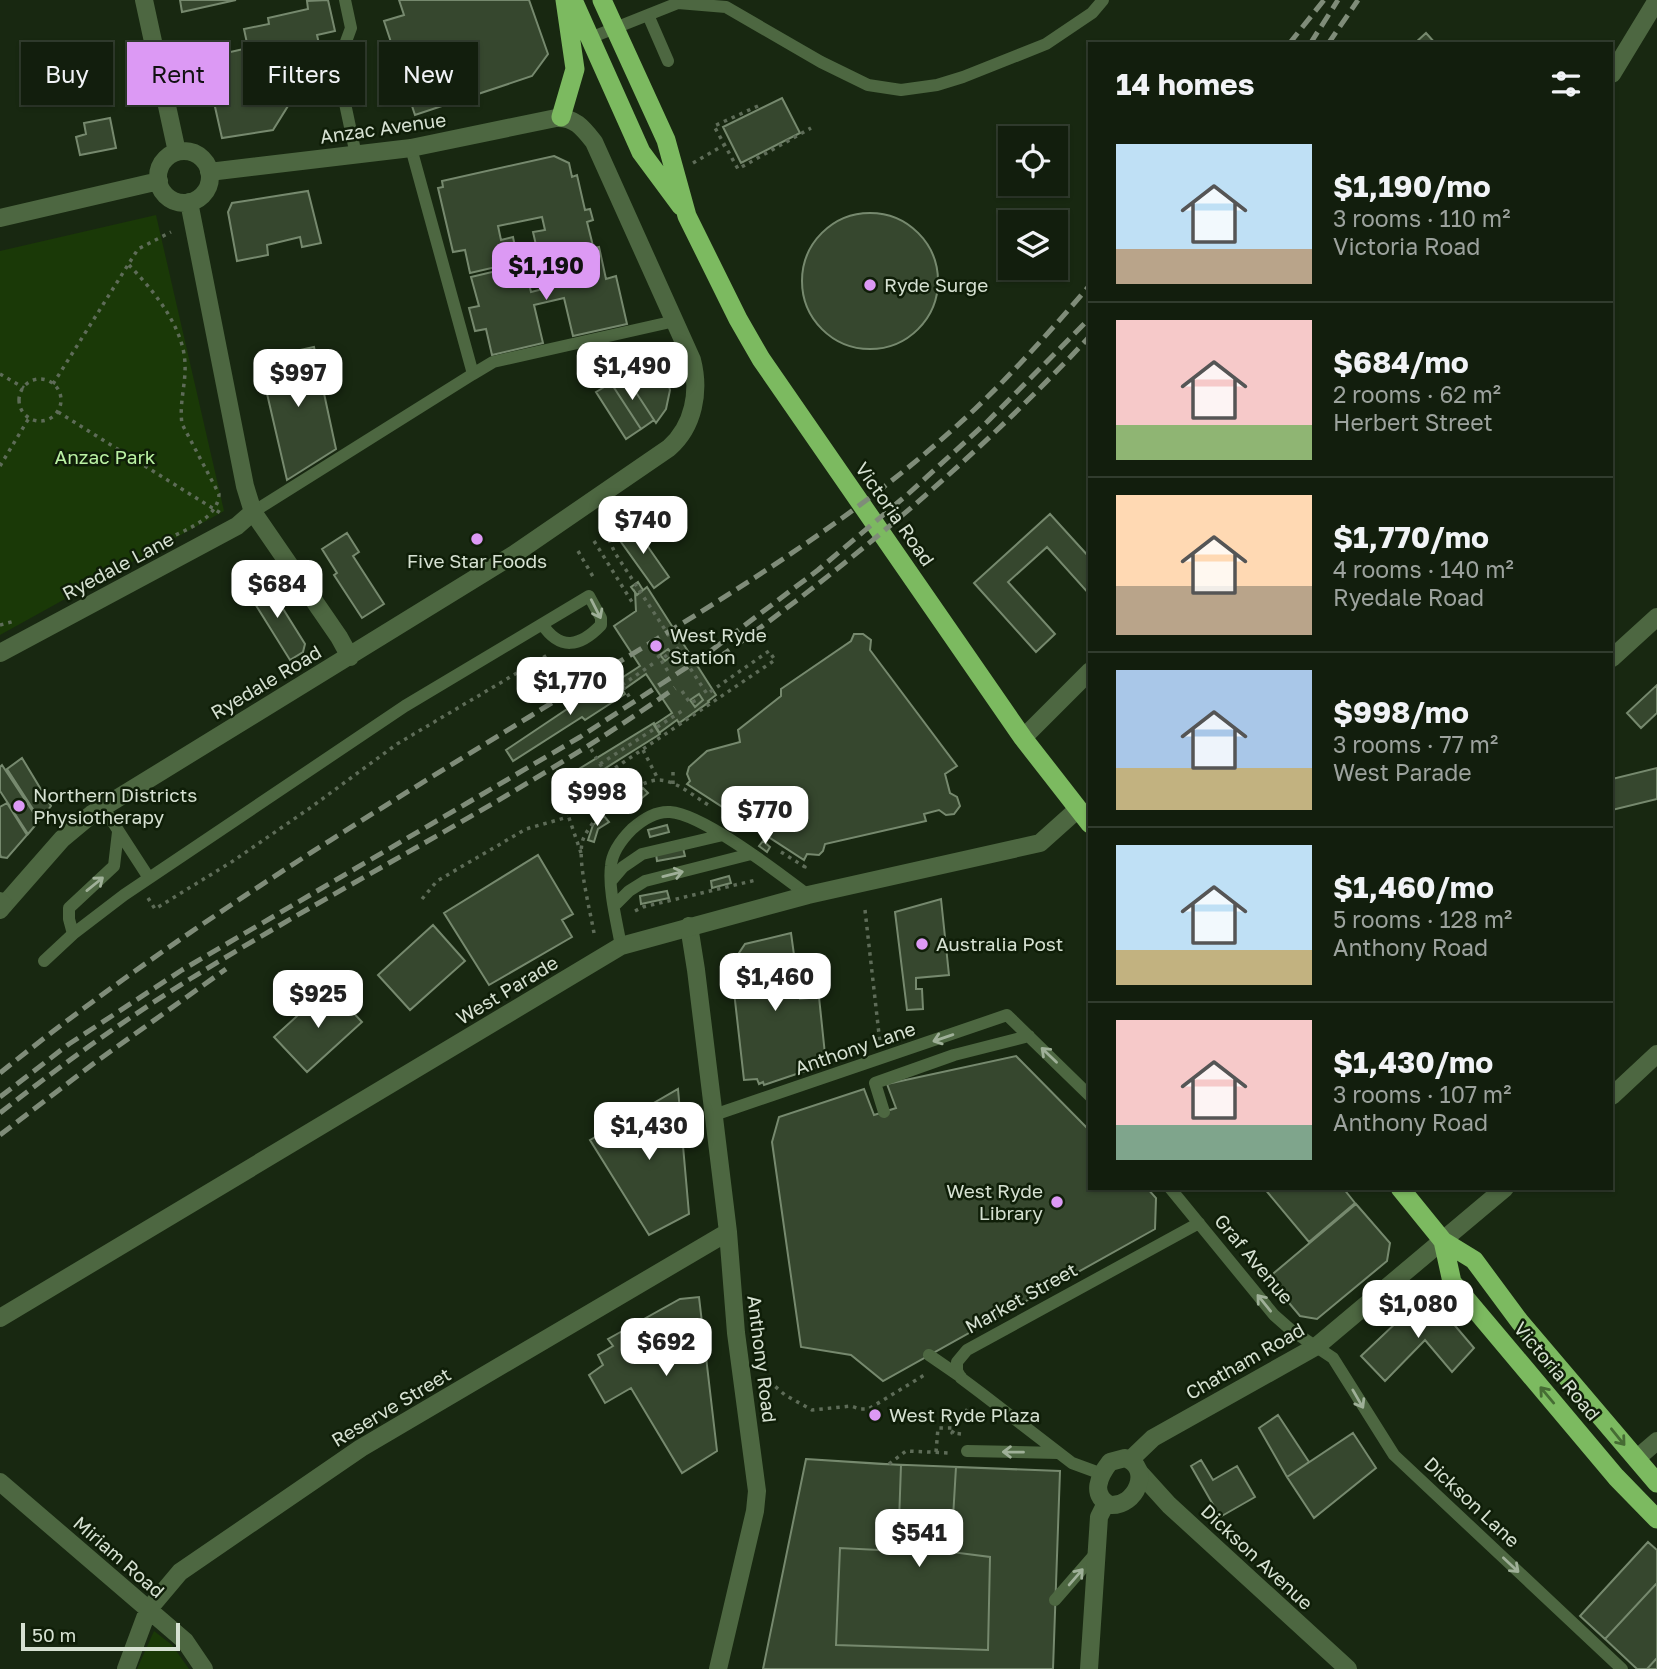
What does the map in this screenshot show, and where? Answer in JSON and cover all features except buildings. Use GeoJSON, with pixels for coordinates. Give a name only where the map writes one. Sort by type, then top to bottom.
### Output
{"type":"FeatureCollection","features":[{"type":"Feature","properties":{"kind":"highway"},"geometry":{"type":"LineString","coordinates":[[561,117],[575,69],[565,0]]}},
{"type":"Feature","properties":{"kind":"highway","name":"Victoria Road"},"geometry":{"type":"LineString","coordinates":[[573,0],[640,152],[687,216],[761,359],[1023,738],[1084,816]]}},
{"type":"Feature","properties":{"kind":"highway","name":"Victoria Road"},"geometry":{"type":"LineString","coordinates":[[602,0],[666,140],[687,216]]}},
{"type":"Feature","properties":{"kind":"highway","name":"Victoria Road"},"geometry":{"type":"LineString","coordinates":[[1402,1190],[1443,1241],[1474,1260],[1520,1322],[1657,1483]]}},
{"type":"Feature","properties":{"kind":"highway","name":"Victoria Road"},"geometry":{"type":"LineString","coordinates":[[1443,1241],[1452,1282],[1616,1477],[1657,1519]]}},
{"type":"Feature","properties":{"kind":"street"},"geometry":{"type":"LineString","coordinates":[[144,0],[177,152]]}},
{"type":"Feature","properties":{"kind":"street"},"geometry":{"type":"LineString","coordinates":[[1613,72],[1657,0]]}},
{"type":"Feature","properties":{"kind":"street"},"geometry":{"type":"LineString","coordinates":[[561,117],[569,118],[582,126],[594,142],[675,321]]}},
{"type":"Feature","properties":{"kind":"street","name":"Anzac Avenue"},"geometry":{"type":"LineString","coordinates":[[209,172],[411,148],[561,117]]}},
{"type":"Feature","properties":{"kind":"street"},"geometry":{"type":"LineString","coordinates":[[185,151],[201,157],[209,172],[210,180],[203,195],[189,202],[172,200],[165,194],[159,181],[159,170],[163,162],[177,152],[185,151]]}},
{"type":"Feature","properties":{"kind":"street"},"geometry":{"type":"LineString","coordinates":[[0,219],[159,181]]}},
{"type":"Feature","properties":{"kind":"street"},"geometry":{"type":"LineString","coordinates":[[189,202],[245,486],[253,512],[339,637],[349,657]]}},
{"type":"Feature","properties":{"kind":"street","name":"Ryedale Road"},"geometry":{"type":"LineString","coordinates":[[1,905],[62,839],[103,807],[513,555],[669,448],[683,432],[694,404],[697,377],[675,321]]}},
{"type":"Feature","properties":{"kind":"street","name":"Ryedale Lane"},"geometry":{"type":"LineString","coordinates":[[0,653],[237,526],[253,512]]}},
{"type":"Feature","properties":{"kind":"street"},"geometry":{"type":"LineString","coordinates":[[1613,657],[1657,617]]}},
{"type":"Feature","properties":{"kind":"street"},"geometry":{"type":"LineString","coordinates":[[1023,738],[1088,673]]}},
{"type":"Feature","properties":{"kind":"street","name":"West Parade"},"geometry":{"type":"LineString","coordinates":[[0,1318],[621,946],[808,895],[1040,843],[1084,816]]}},
{"type":"Feature","properties":{"kind":"street","name":"Anthony Road"},"geometry":{"type":"LineString","coordinates":[[689,926],[714,1115],[736,1333],[757,1491],[755,1511],[718,1669]]}},
{"type":"Feature","properties":{"kind":"street"},"geometry":{"type":"LineString","coordinates":[[1613,1095],[1657,1054]]}},
{"type":"Feature","properties":{"kind":"street","name":"Chatham Road"},"geometry":{"type":"LineString","coordinates":[[1135,1466],[1153,1438],[1317,1346],[1503,1190]]}},
{"type":"Feature","properties":{"kind":"street","name":"Reserve Street"},"geometry":{"type":"LineString","coordinates":[[126,1669],[148,1610],[180,1572],[361,1448],[728,1233]]}},
{"type":"Feature","properties":{"kind":"street"},"geometry":{"type":"LineString","coordinates":[[1636,1459],[1657,1441]]}},
{"type":"Feature","properties":{"kind":"street"},"geometry":{"type":"LineString","coordinates":[[1115,1460],[1135,1466],[1139,1483],[1129,1499],[1115,1506],[1106,1503],[1097,1490],[1102,1474],[1115,1460]]}},
{"type":"Feature","properties":{"kind":"street","name":"Dickson Avenue"},"geometry":{"type":"LineString","coordinates":[[1135,1466],[1169,1505],[1348,1669]]}},
{"type":"Feature","properties":{"kind":"street","name":"Miriam Road"},"geometry":{"type":"LineString","coordinates":[[0,1482],[185,1641],[204,1669]]}},
{"type":"Feature","properties":{"kind":"street"},"geometry":{"type":"LineString","coordinates":[[1088,1669],[1099,1517],[1106,1503]]}},
{"type":"Feature","properties":{"kind":"lane"},"geometry":{"type":"LineString","coordinates":[[345,0],[351,28],[337,66],[356,155]]}},
{"type":"Feature","properties":{"kind":"lane"},"geometry":{"type":"LineString","coordinates":[[590,38],[677,2],[726,6],[821,62],[868,85],[901,90],[937,85],[963,77],[1046,44],[1092,13],[1103,0]]}},
{"type":"Feature","properties":{"kind":"lane"},"geometry":{"type":"LineString","coordinates":[[648,15],[668,61]]}},
{"type":"Feature","properties":{"kind":"lane"},"geometry":{"type":"LineString","coordinates":[[411,148],[473,373]]}},
{"type":"Feature","properties":{"kind":"lane"},"geometry":{"type":"LineString","coordinates":[[253,512],[492,362],[675,321]]}},
{"type":"Feature","properties":{"kind":"lane"},"geometry":{"type":"LineString","coordinates":[[44,961],[73,934],[144,882],[405,706],[542,624],[589,596],[601,618],[601,625],[595,631],[572,644],[564,644],[555,639],[542,624]]}},
{"type":"Feature","properties":{"kind":"lane"},"geometry":{"type":"LineString","coordinates":[[103,807],[144,882]]}},
{"type":"Feature","properties":{"kind":"lane"},"geometry":{"type":"LineString","coordinates":[[621,946],[611,866],[621,842],[643,820],[658,813],[671,812],[688,817],[723,835],[808,895]]}},
{"type":"Feature","properties":{"kind":"lane"},"geometry":{"type":"LineString","coordinates":[[73,934],[69,908],[114,866],[118,832]]}},
{"type":"Feature","properties":{"kind":"lane"},"geometry":{"type":"LineString","coordinates":[[611,881],[623,867],[642,853],[723,835]]}},
{"type":"Feature","properties":{"kind":"lane"},"geometry":{"type":"LineString","coordinates":[[615,905],[629,891],[645,881],[751,854]]}},
{"type":"Feature","properties":{"kind":"lane","name":"Anthony Lane"},"geometry":{"type":"LineString","coordinates":[[714,1115],[1007,1015],[1029,1036]]}},
{"type":"Feature","properties":{"kind":"lane"},"geometry":{"type":"LineString","coordinates":[[884,1112],[875,1083],[954,1055],[1029,1036],[1088,1094]]}},
{"type":"Feature","properties":{"kind":"lane","name":"Graf Avenue"},"geometry":{"type":"LineString","coordinates":[[1172,1190],[1274,1315],[1317,1346]]}},
{"type":"Feature","properties":{"kind":"lane","name":"Market Street"},"geometry":{"type":"LineString","coordinates":[[961,1378],[957,1371],[957,1362],[967,1350],[1199,1223]]}},
{"type":"Feature","properties":{"kind":"lane","name":"Dickson Lane"},"geometry":{"type":"LineString","coordinates":[[1317,1346],[1333,1358],[1394,1455],[1622,1669]]}},
{"type":"Feature","properties":{"kind":"lane"},"geometry":{"type":"LineString","coordinates":[[929,1355],[1072,1463],[1102,1474]]}},
{"type":"Feature","properties":{"kind":"lane"},"geometry":{"type":"LineString","coordinates":[[967,1451],[1059,1453]]}},
{"type":"Feature","properties":{"kind":"lane"},"geometry":{"type":"LineString","coordinates":[[1055,1600],[1096,1553]]}},
{"type":"Feature","properties":{"kind":"path"},"geometry":{"type":"LineString","coordinates":[[758,106],[714,126],[738,169],[811,128]]}},
{"type":"Feature","properties":{"kind":"path"},"geometry":{"type":"LineString","coordinates":[[692,164],[724,145]]}},
{"type":"Feature","properties":{"kind":"path"},"geometry":{"type":"LineString","coordinates":[[53,384],[138,249],[171,232]]}},
{"type":"Feature","properties":{"kind":"path"},"geometry":{"type":"LineString","coordinates":[[129,265],[158,301],[181,344],[185,367],[181,424],[217,488],[216,509]]}},
{"type":"Feature","properties":{"kind":"path"},"geometry":{"type":"LineString","coordinates":[[0,374],[23,388]]}},
{"type":"Feature","properties":{"kind":"path"},"geometry":{"type":"LineString","coordinates":[[34,381],[53,384],[60,394],[58,412],[41,421],[29,418],[19,401],[23,388],[34,381]]}},
{"type":"Feature","properties":{"kind":"path"},"geometry":{"type":"LineString","coordinates":[[58,412],[216,509],[237,526]]}},
{"type":"Feature","properties":{"kind":"path"},"geometry":{"type":"LineString","coordinates":[[0,466],[29,418]]}},
{"type":"Feature","properties":{"kind":"path"},"geometry":{"type":"LineString","coordinates":[[581,853],[568,817],[568,806],[575,795],[775,660],[769,651],[707,694],[615,553],[606,533]]}},
{"type":"Feature","properties":{"kind":"path"},"geometry":{"type":"LineString","coordinates":[[594,541],[632,602]]}},
{"type":"Feature","properties":{"kind":"path"},"geometry":{"type":"LineString","coordinates":[[578,551],[598,586]]}},
{"type":"Feature","properties":{"kind":"path"},"geometry":{"type":"LineString","coordinates":[[653,648],[669,673]]}},
{"type":"Feature","properties":{"kind":"path"},"geometry":{"type":"LineString","coordinates":[[144,882],[155,909],[233,861],[397,744],[553,652]]}},
{"type":"Feature","properties":{"kind":"path"},"geometry":{"type":"LineString","coordinates":[[661,660],[667,655]]}},
{"type":"Feature","properties":{"kind":"path"},"geometry":{"type":"LineString","coordinates":[[622,685],[654,663]]}},
{"type":"Feature","properties":{"kind":"path"},"geometry":{"type":"LineString","coordinates":[[614,672],[630,698]]}},
{"type":"Feature","properties":{"kind":"path"},"geometry":{"type":"LineString","coordinates":[[682,691],[690,703],[697,700]]}},
{"type":"Feature","properties":{"kind":"path"},"geometry":{"type":"LineString","coordinates":[[600,764],[685,709]]}},
{"type":"Feature","properties":{"kind":"path"},"geometry":{"type":"LineString","coordinates":[[592,749],[606,774]]}},
{"type":"Feature","properties":{"kind":"path"},"geometry":{"type":"LineString","coordinates":[[643,750],[658,780]]}},
{"type":"Feature","properties":{"kind":"path"},"geometry":{"type":"LineString","coordinates":[[673,767],[673,784]]}},
{"type":"Feature","properties":{"kind":"path"},"geometry":{"type":"LineString","coordinates":[[422,900],[437,881],[526,829],[568,817]]}},
{"type":"Feature","properties":{"kind":"path"},"geometry":{"type":"LineString","coordinates":[[630,913],[643,906],[756,880]]}},
{"type":"Feature","properties":{"kind":"path"},"geometry":{"type":"LineString","coordinates":[[864,910],[882,1059]]}},
{"type":"Feature","properties":{"kind":"path"},"geometry":{"type":"LineString","coordinates":[[769,1381],[785,1395],[813,1410],[851,1406],[867,1409],[943,1364]]}},
{"type":"Feature","properties":{"kind":"path"},"geometry":{"type":"LineString","coordinates":[[936,1452],[938,1428],[955,1428]]}},
{"type":"Feature","properties":{"kind":"green space","name":"Anzac Park"},"geometry":{"type":"Polygon","coordinates":[[[156,215],[224,511],[0,635],[0,251],[156,215]]]}},
{"type":"Feature","properties":{"kind":"green space"},"geometry":{"type":"Polygon","coordinates":[[[154,1631],[172,1645],[189,1669],[137,1669],[154,1631]]]}},
{"type":"Feature","properties":{"kind":"railway"},"geometry":{"type":"LineString","coordinates":[[1291,42],[1324,0]]}},
{"type":"Feature","properties":{"kind":"railway"},"geometry":{"type":"LineString","coordinates":[[1311,42],[1338,0]]}},
{"type":"Feature","properties":{"kind":"railway"},"geometry":{"type":"LineString","coordinates":[[1329,42],[1358,0]]}},
{"type":"Feature","properties":{"kind":"railway"},"geometry":{"type":"LineString","coordinates":[[0,1073],[127,977],[258,887],[703,611],[816,536],[924,454],[975,409],[1088,287]]}},
{"type":"Feature","properties":{"kind":"railway"},"geometry":{"type":"LineString","coordinates":[[0,1097],[69,1044],[182,970],[580,737],[704,656],[818,570],[908,494],[987,422],[1088,320]]}},
{"type":"Feature","properties":{"kind":"railway"},"geometry":{"type":"LineString","coordinates":[[718,658],[865,547],[912,507],[1004,423],[1088,338]]}},
{"type":"Feature","properties":{"kind":"railway"},"geometry":{"type":"LineString","coordinates":[[0,1113],[93,1043],[190,979],[496,802],[675,688]]}},
{"type":"Feature","properties":{"kind":"railway"},"geometry":{"type":"LineString","coordinates":[[0,1135],[97,1061],[226,969]]}},
{"type":"Feature","properties":{"kind":"place","name":"Ryde Surge"},"geometry":{"type":"Point","coordinates":[870,285]}},
{"type":"Feature","properties":{"kind":"place","name":"Five Star Foods"},"geometry":{"type":"Point","coordinates":[477,539]}},
{"type":"Feature","properties":{"kind":"place","name":"West Ryde Station"},"geometry":{"type":"Point","coordinates":[656,646]}},
{"type":"Feature","properties":{"kind":"place","name":"Northern Districts Physiotherapy"},"geometry":{"type":"Point","coordinates":[19,806]}},
{"type":"Feature","properties":{"kind":"place","name":"Australia Post"},"geometry":{"type":"Point","coordinates":[922,944]}},
{"type":"Feature","properties":{"kind":"place","name":"West Ryde Library"},"geometry":{"type":"Point","coordinates":[1057,1202]}},
{"type":"Feature","properties":{"kind":"place","name":"West Ryde Plaza"},"geometry":{"type":"Point","coordinates":[875,1415]}}]}
